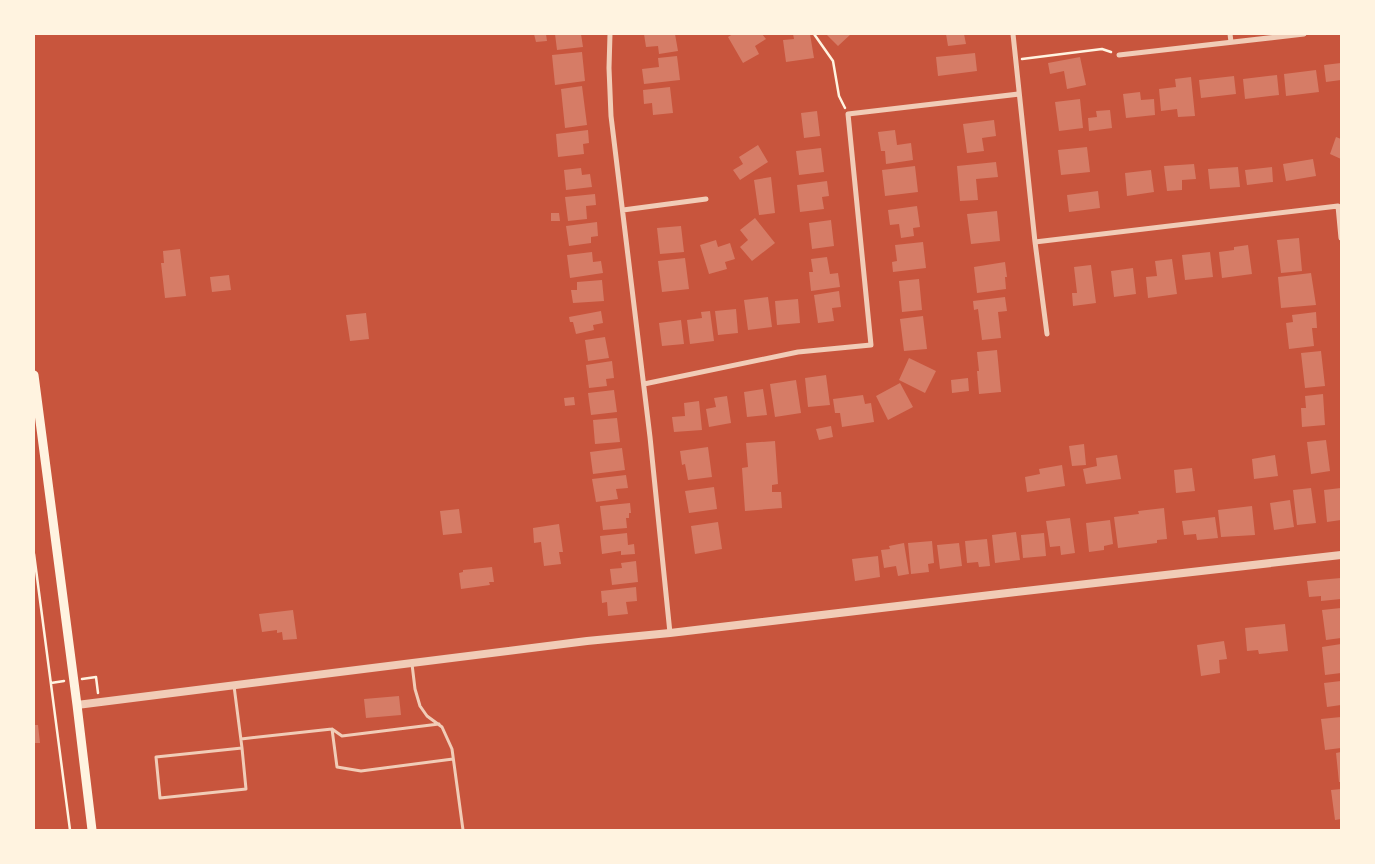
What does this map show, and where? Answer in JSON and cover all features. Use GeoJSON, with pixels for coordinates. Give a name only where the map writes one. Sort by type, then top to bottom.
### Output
{"type":"FeatureCollection","features":[{"type":"Feature","properties":{"kind":"main road"},"geometry":{"type":"LineString","coordinates":[[34,375],[78,705],[92,830]]}},
{"type":"Feature","properties":{"kind":"street"},"geometry":{"type":"LineString","coordinates":[[610,34],[608,68],[610,102],[644,384],[670,633]]}},
{"type":"Feature","properties":{"kind":"street"},"geometry":{"type":"LineString","coordinates":[[1013,34],[1046,334]]}},
{"type":"Feature","properties":{"kind":"street"},"geometry":{"type":"LineString","coordinates":[[1230,34],[1231,42]]}},
{"type":"Feature","properties":{"kind":"street"},"geometry":{"type":"LineString","coordinates":[[1119,55],[1304,34]]}},
{"type":"Feature","properties":{"kind":"street"},"geometry":{"type":"LineString","coordinates":[[644,384],[798,352],[872,345],[848,114],[1019,94]]}},
{"type":"Feature","properties":{"kind":"street"},"geometry":{"type":"LineString","coordinates":[[623,210],[706,199]]}},
{"type":"Feature","properties":{"kind":"street"},"geometry":{"type":"LineString","coordinates":[[1035,242],[1338,206],[1341,238]]}},
{"type":"Feature","properties":{"kind":"street"},"geometry":{"type":"LineString","coordinates":[[78,705],[587,641],[1341,555]]}},
{"type":"Feature","properties":{"kind":"lane"},"geometry":{"type":"LineString","coordinates":[[412,663],[415,689],[420,706],[427,716],[442,727],[452,749],[463,830]]}},
{"type":"Feature","properties":{"kind":"lane"},"geometry":{"type":"LineString","coordinates":[[234,685],[241,739],[242,748],[246,789],[160,798],[156,757],[242,748]]}},
{"type":"Feature","properties":{"kind":"lane"},"geometry":{"type":"LineString","coordinates":[[241,739],[332,729],[342,736],[439,724]]}},
{"type":"Feature","properties":{"kind":"lane"},"geometry":{"type":"LineString","coordinates":[[332,729],[338,767],[361,771],[453,759]]}},
{"type":"Feature","properties":{"kind":"path"},"geometry":{"type":"LineString","coordinates":[[814,34],[834,61],[839,96],[848,114]]}},
{"type":"Feature","properties":{"kind":"path"},"geometry":{"type":"LineString","coordinates":[[1016,59],[1102,50],[1119,55]]}},
{"type":"Feature","properties":{"kind":"path"},"geometry":{"type":"LineString","coordinates":[[34,554],[70,830]]}},
{"type":"Feature","properties":{"kind":"path"},"geometry":{"type":"LineString","coordinates":[[96,677],[99,702]]}},
{"type":"Feature","properties":{"kind":"building"},"geometry":{"type":"Polygon","coordinates":[[[534,34],[546,34],[547,41],[536,42],[534,34]]]}},
{"type":"Feature","properties":{"kind":"building"},"geometry":{"type":"Polygon","coordinates":[[[555,34],[581,34],[583,47],[557,50],[555,34]]]}},
{"type":"Feature","properties":{"kind":"building"},"geometry":{"type":"Polygon","coordinates":[[[644,34],[675,34],[678,51],[659,54],[658,46],[646,47],[644,34]]]}},
{"type":"Feature","properties":{"kind":"building"},"geometry":{"type":"Polygon","coordinates":[[[733,34],[762,34],[766,39],[755,46],[759,54],[743,63],[728,37],[733,34]]]}},
{"type":"Feature","properties":{"kind":"building"},"geometry":{"type":"Polygon","coordinates":[[[793,34],[810,34],[814,58],[786,62],[783,40],[794,39],[793,34]]]}},
{"type":"Feature","properties":{"kind":"building"},"geometry":{"type":"Polygon","coordinates":[[[826,34],[851,34],[838,46],[826,34]]]}},
{"type":"Feature","properties":{"kind":"building"},"geometry":{"type":"Polygon","coordinates":[[[946,34],[964,34],[966,44],[948,46],[946,34]]]}},
{"type":"Feature","properties":{"kind":"building"},"geometry":{"type":"Polygon","coordinates":[[[582,52],[585,81],[555,85],[552,55],[582,52]]]}},
{"type":"Feature","properties":{"kind":"building"},"geometry":{"type":"Polygon","coordinates":[[[975,53],[977,71],[938,76],[936,57],[975,53]]]}},
{"type":"Feature","properties":{"kind":"building"},"geometry":{"type":"Polygon","coordinates":[[[677,56],[680,80],[644,84],[642,69],[659,67],[658,58],[677,56]]]}},
{"type":"Feature","properties":{"kind":"building"},"geometry":{"type":"Polygon","coordinates":[[[1080,57],[1086,85],[1067,89],[1064,71],[1050,74],[1048,63],[1080,57]]]}},
{"type":"Feature","properties":{"kind":"building"},"geometry":{"type":"Polygon","coordinates":[[[1341,63],[1341,80],[1326,82],[1324,65],[1341,63]]]}},
{"type":"Feature","properties":{"kind":"building"},"geometry":{"type":"Polygon","coordinates":[[[1316,70],[1319,92],[1286,96],[1284,74],[1316,70]]]}},
{"type":"Feature","properties":{"kind":"building"},"geometry":{"type":"Polygon","coordinates":[[[1277,75],[1279,95],[1245,99],[1243,79],[1277,75]]]}},
{"type":"Feature","properties":{"kind":"building"},"geometry":{"type":"Polygon","coordinates":[[[1234,76],[1236,94],[1201,98],[1199,80],[1234,76]]]}},
{"type":"Feature","properties":{"kind":"building"},"geometry":{"type":"Polygon","coordinates":[[[1191,77],[1195,116],[1178,117],[1177,109],[1161,111],[1159,89],[1176,87],[1175,79],[1191,77]]]}},
{"type":"Feature","properties":{"kind":"building"},"geometry":{"type":"Polygon","coordinates":[[[582,86],[587,125],[565,128],[561,89],[582,86]]]}},
{"type":"Feature","properties":{"kind":"building"},"geometry":{"type":"Polygon","coordinates":[[[670,87],[673,113],[653,115],[652,103],[644,104],[643,90],[670,87]]]}},
{"type":"Feature","properties":{"kind":"building"},"geometry":{"type":"Polygon","coordinates":[[[1140,92],[1141,100],[1154,99],[1155,115],[1126,118],[1123,94],[1140,92]]]}},
{"type":"Feature","properties":{"kind":"building"},"geometry":{"type":"Polygon","coordinates":[[[1080,99],[1083,128],[1059,131],[1055,102],[1080,99]]]}},
{"type":"Feature","properties":{"kind":"building"},"geometry":{"type":"Polygon","coordinates":[[[1110,110],[1112,128],[1089,131],[1088,118],[1097,117],[1096,111],[1110,110]]]}},
{"type":"Feature","properties":{"kind":"building"},"geometry":{"type":"Polygon","coordinates":[[[817,111],[820,136],[804,138],[801,113],[817,111]]]}},
{"type":"Feature","properties":{"kind":"building"},"geometry":{"type":"Polygon","coordinates":[[[994,120],[996,136],[982,138],[984,151],[967,153],[963,124],[994,120]]]}},
{"type":"Feature","properties":{"kind":"building"},"geometry":{"type":"Polygon","coordinates":[[[588,130],[589,143],[583,144],[584,154],[558,157],[556,134],[588,130]]]}},
{"type":"Feature","properties":{"kind":"building"},"geometry":{"type":"Polygon","coordinates":[[[895,130],[897,145],[911,143],[913,160],[886,164],[885,151],[881,151],[878,132],[895,130]]]}},
{"type":"Feature","properties":{"kind":"building"},"geometry":{"type":"Polygon","coordinates":[[[1336,137],[1341,139],[1341,159],[1330,154],[1336,137]]]}},
{"type":"Feature","properties":{"kind":"building"},"geometry":{"type":"Polygon","coordinates":[[[758,145],[768,162],[740,180],[733,170],[743,164],[739,157],[758,145]]]}},
{"type":"Feature","properties":{"kind":"building"},"geometry":{"type":"Polygon","coordinates":[[[1087,147],[1090,172],[1061,175],[1058,150],[1087,147]]]}},
{"type":"Feature","properties":{"kind":"building"},"geometry":{"type":"Polygon","coordinates":[[[821,148],[824,172],[799,175],[796,151],[821,148]]]}},
{"type":"Feature","properties":{"kind":"building"},"geometry":{"type":"Polygon","coordinates":[[[1313,159],[1316,176],[1286,181],[1283,164],[1313,159]]]}},
{"type":"Feature","properties":{"kind":"building"},"geometry":{"type":"Polygon","coordinates":[[[996,162],[998,177],[976,179],[978,200],[960,201],[957,166],[996,162]]]}},
{"type":"Feature","properties":{"kind":"building"},"geometry":{"type":"Polygon","coordinates":[[[1194,164],[1196,179],[1182,180],[1182,190],[1167,191],[1164,166],[1194,164]]]}},
{"type":"Feature","properties":{"kind":"building"},"geometry":{"type":"Polygon","coordinates":[[[915,166],[918,192],[885,196],[882,170],[915,166]]]}},
{"type":"Feature","properties":{"kind":"building"},"geometry":{"type":"Polygon","coordinates":[[[1238,167],[1240,187],[1210,189],[1208,169],[1238,167]]]}},
{"type":"Feature","properties":{"kind":"building"},"geometry":{"type":"Polygon","coordinates":[[[1272,167],[1273,182],[1247,185],[1245,170],[1272,167]]]}},
{"type":"Feature","properties":{"kind":"building"},"geometry":{"type":"Polygon","coordinates":[[[581,168],[582,175],[590,174],[592,187],[566,190],[564,170],[581,168]]]}},
{"type":"Feature","properties":{"kind":"building"},"geometry":{"type":"Polygon","coordinates":[[[1151,170],[1154,192],[1127,196],[1125,173],[1151,170]]]}},
{"type":"Feature","properties":{"kind":"building"},"geometry":{"type":"Polygon","coordinates":[[[771,177],[775,213],[759,215],[754,180],[771,177]]]}},
{"type":"Feature","properties":{"kind":"building"},"geometry":{"type":"Polygon","coordinates":[[[827,181],[829,196],[822,197],[824,209],[800,212],[797,185],[827,181]]]}},
{"type":"Feature","properties":{"kind":"building"},"geometry":{"type":"Polygon","coordinates":[[[1098,191],[1100,208],[1069,212],[1067,195],[1098,191]]]}},
{"type":"Feature","properties":{"kind":"building"},"geometry":{"type":"Polygon","coordinates":[[[595,194],[596,205],[586,206],[587,219],[568,221],[565,197],[595,194]]]}},
{"type":"Feature","properties":{"kind":"building"},"geometry":{"type":"Polygon","coordinates":[[[917,206],[920,227],[913,228],[914,236],[901,238],[899,224],[890,225],[888,210],[917,206]]]}},
{"type":"Feature","properties":{"kind":"building"},"geometry":{"type":"Polygon","coordinates":[[[997,211],[1000,241],[971,244],[967,214],[997,211]]]}},
{"type":"Feature","properties":{"kind":"building"},"geometry":{"type":"Polygon","coordinates":[[[551,213],[559,213],[560,221],[551,221],[551,213]]]}},
{"type":"Feature","properties":{"kind":"building"},"geometry":{"type":"Polygon","coordinates":[[[755,218],[775,243],[752,261],[740,247],[748,240],[740,230],[755,218]]]}},
{"type":"Feature","properties":{"kind":"building"},"geometry":{"type":"Polygon","coordinates":[[[831,220],[834,246],[812,249],[809,223],[831,220]]]}},
{"type":"Feature","properties":{"kind":"building"},"geometry":{"type":"Polygon","coordinates":[[[597,222],[598,236],[591,237],[591,243],[569,246],[566,226],[597,222]]]}},
{"type":"Feature","properties":{"kind":"building"},"geometry":{"type":"Polygon","coordinates":[[[681,226],[684,252],[660,254],[657,228],[681,226]]]}},
{"type":"Feature","properties":{"kind":"building"},"geometry":{"type":"Polygon","coordinates":[[[1299,238],[1302,271],[1281,273],[1277,240],[1299,238]]]}},
{"type":"Feature","properties":{"kind":"building"},"geometry":{"type":"Polygon","coordinates":[[[716,240],[718,247],[730,243],[735,259],[725,262],[727,269],[709,274],[700,245],[716,240]]]}},
{"type":"Feature","properties":{"kind":"building"},"geometry":{"type":"Polygon","coordinates":[[[923,242],[926,268],[893,272],[892,262],[897,261],[895,245],[923,242]]]}},
{"type":"Feature","properties":{"kind":"building"},"geometry":{"type":"Polygon","coordinates":[[[1248,245],[1252,274],[1222,278],[1219,252],[1234,250],[1234,247],[1248,245]]]}},
{"type":"Feature","properties":{"kind":"building"},"geometry":{"type":"Polygon","coordinates":[[[180,249],[186,296],[165,298],[161,263],[164,263],[163,251],[180,249]]]}},
{"type":"Feature","properties":{"kind":"building"},"geometry":{"type":"Polygon","coordinates":[[[592,252],[593,262],[601,261],[603,273],[570,278],[567,255],[592,252]]]}},
{"type":"Feature","properties":{"kind":"building"},"geometry":{"type":"Polygon","coordinates":[[[1210,252],[1213,277],[1185,280],[1182,255],[1210,252]]]}},
{"type":"Feature","properties":{"kind":"building"},"geometry":{"type":"Polygon","coordinates":[[[827,257],[830,274],[838,273],[840,287],[811,291],[809,272],[813,272],[811,259],[827,257]]]}},
{"type":"Feature","properties":{"kind":"building"},"geometry":{"type":"Polygon","coordinates":[[[685,258],[689,289],[662,292],[658,261],[685,258]]]}},
{"type":"Feature","properties":{"kind":"building"},"geometry":{"type":"Polygon","coordinates":[[[1172,259],[1177,294],[1148,298],[1146,277],[1157,276],[1155,261],[1172,259]]]}},
{"type":"Feature","properties":{"kind":"building"},"geometry":{"type":"Polygon","coordinates":[[[1005,262],[1006,289],[977,293],[974,267],[1005,262]]]}},
{"type":"Feature","properties":{"kind":"building"},"geometry":{"type":"Polygon","coordinates":[[[1091,265],[1096,303],[1073,306],[1072,293],[1077,293],[1074,267],[1091,265]]]}},
{"type":"Feature","properties":{"kind":"building"},"geometry":{"type":"Polygon","coordinates":[[[1133,268],[1136,294],[1114,297],[1111,271],[1133,268]]]}},
{"type":"Feature","properties":{"kind":"building"},"geometry":{"type":"Polygon","coordinates":[[[1311,273],[1316,305],[1281,308],[1278,277],[1311,273]]]}},
{"type":"Feature","properties":{"kind":"building"},"geometry":{"type":"Polygon","coordinates":[[[229,275],[231,290],[212,292],[210,277],[229,275]]]}},
{"type":"Feature","properties":{"kind":"building"},"geometry":{"type":"Polygon","coordinates":[[[919,279],[922,310],[902,312],[899,281],[919,279]]]}},
{"type":"Feature","properties":{"kind":"building"},"geometry":{"type":"Polygon","coordinates":[[[602,280],[604,301],[573,303],[571,290],[577,290],[577,282],[602,280]]]}},
{"type":"Feature","properties":{"kind":"building"},"geometry":{"type":"Polygon","coordinates":[[[839,291],[841,307],[832,308],[834,321],[818,323],[814,295],[839,291]]]}},
{"type":"Feature","properties":{"kind":"building"},"geometry":{"type":"Polygon","coordinates":[[[768,297],[772,327],[748,330],[744,300],[768,297]]]}},
{"type":"Feature","properties":{"kind":"building"},"geometry":{"type":"Polygon","coordinates":[[[1005,297],[1007,311],[998,312],[1001,338],[982,340],[978,309],[974,310],[973,301],[1005,297]]]}},
{"type":"Feature","properties":{"kind":"building"},"geometry":{"type":"Polygon","coordinates":[[[798,299],[800,323],[777,325],[775,301],[798,299]]]}},
{"type":"Feature","properties":{"kind":"building"},"geometry":{"type":"Polygon","coordinates":[[[736,309],[738,333],[718,335],[715,311],[736,309]]]}},
{"type":"Feature","properties":{"kind":"building"},"geometry":{"type":"Polygon","coordinates":[[[601,311],[603,323],[593,325],[594,330],[576,334],[573,322],[570,322],[569,317],[601,311]]]}},
{"type":"Feature","properties":{"kind":"building"},"geometry":{"type":"Polygon","coordinates":[[[710,311],[714,341],[690,344],[687,320],[702,318],[701,312],[710,311]]]}},
{"type":"Feature","properties":{"kind":"building"},"geometry":{"type":"Polygon","coordinates":[[[1316,312],[1317,328],[1312,328],[1314,346],[1289,349],[1286,323],[1293,322],[1292,315],[1316,312]]]}},
{"type":"Feature","properties":{"kind":"building"},"geometry":{"type":"Polygon","coordinates":[[[366,313],[369,339],[350,341],[346,315],[366,313]]]}},
{"type":"Feature","properties":{"kind":"building"},"geometry":{"type":"Polygon","coordinates":[[[923,316],[927,349],[904,351],[900,319],[923,316]]]}},
{"type":"Feature","properties":{"kind":"building"},"geometry":{"type":"Polygon","coordinates":[[[681,320],[684,344],[662,346],[659,323],[681,320]]]}},
{"type":"Feature","properties":{"kind":"building"},"geometry":{"type":"Polygon","coordinates":[[[605,337],[609,358],[588,361],[585,340],[605,337]]]}},
{"type":"Feature","properties":{"kind":"building"},"geometry":{"type":"Polygon","coordinates":[[[997,350],[1001,392],[979,394],[977,352],[997,350]]]}},
{"type":"Feature","properties":{"kind":"building"},"geometry":{"type":"Polygon","coordinates":[[[1321,351],[1325,386],[1305,388],[1301,353],[1321,351]]]}},
{"type":"Feature","properties":{"kind":"building"},"geometry":{"type":"Polygon","coordinates":[[[909,358],[936,371],[925,393],[899,380],[909,358]]]}},
{"type":"Feature","properties":{"kind":"building"},"geometry":{"type":"Polygon","coordinates":[[[612,361],[614,378],[606,379],[607,386],[589,388],[586,365],[612,361]]]}},
{"type":"Feature","properties":{"kind":"building"},"geometry":{"type":"Polygon","coordinates":[[[826,375],[830,405],[808,407],[805,378],[826,375]]]}},
{"type":"Feature","properties":{"kind":"building"},"geometry":{"type":"Polygon","coordinates":[[[968,378],[969,391],[952,393],[951,380],[968,378]]]}},
{"type":"Feature","properties":{"kind":"building"},"geometry":{"type":"Polygon","coordinates":[[[796,380],[801,413],[775,417],[770,384],[796,380]]]}},
{"type":"Feature","properties":{"kind":"building"},"geometry":{"type":"Polygon","coordinates":[[[900,383],[913,407],[888,420],[876,396],[900,383]]]}},
{"type":"Feature","properties":{"kind":"building"},"geometry":{"type":"Polygon","coordinates":[[[763,389],[767,415],[747,417],[744,392],[763,389]]]}},
{"type":"Feature","properties":{"kind":"building"},"geometry":{"type":"Polygon","coordinates":[[[614,390],[617,412],[591,415],[588,393],[614,390]]]}},
{"type":"Feature","properties":{"kind":"building"},"geometry":{"type":"Polygon","coordinates":[[[1323,394],[1325,425],[1302,427],[1301,408],[1306,408],[1305,396],[1323,394]]]}},
{"type":"Feature","properties":{"kind":"building"},"geometry":{"type":"Polygon","coordinates":[[[863,395],[865,404],[871,403],[874,422],[842,427],[840,413],[835,413],[833,399],[863,395]]]}},
{"type":"Feature","properties":{"kind":"building"},"geometry":{"type":"Polygon","coordinates":[[[727,396],[731,423],[709,427],[706,409],[716,407],[714,398],[727,396]]]}},
{"type":"Feature","properties":{"kind":"building"},"geometry":{"type":"Polygon","coordinates":[[[574,397],[575,405],[565,406],[564,398],[574,397]]]}},
{"type":"Feature","properties":{"kind":"building"},"geometry":{"type":"Polygon","coordinates":[[[699,401],[702,430],[674,432],[672,417],[685,416],[684,403],[699,401]]]}},
{"type":"Feature","properties":{"kind":"building"},"geometry":{"type":"Polygon","coordinates":[[[617,418],[620,442],[595,444],[593,420],[617,418]]]}},
{"type":"Feature","properties":{"kind":"building"},"geometry":{"type":"Polygon","coordinates":[[[831,426],[833,437],[819,440],[816,429],[831,426]]]}},
{"type":"Feature","properties":{"kind":"building"},"geometry":{"type":"Polygon","coordinates":[[[1326,440],[1330,471],[1311,474],[1307,442],[1326,440]]]}},
{"type":"Feature","properties":{"kind":"building"},"geometry":{"type":"Polygon","coordinates":[[[775,441],[778,484],[772,485],[772,492],[781,492],[782,508],[745,511],[742,468],[748,467],[746,443],[775,441]]]}},
{"type":"Feature","properties":{"kind":"building"},"geometry":{"type":"Polygon","coordinates":[[[1084,444],[1086,465],[1072,466],[1069,446],[1084,444]]]}},
{"type":"Feature","properties":{"kind":"building"},"geometry":{"type":"Polygon","coordinates":[[[708,447],[712,477],[688,480],[685,464],[682,465],[680,451],[708,447]]]}},
{"type":"Feature","properties":{"kind":"building"},"geometry":{"type":"Polygon","coordinates":[[[622,448],[625,470],[593,474],[590,452],[622,448]]]}},
{"type":"Feature","properties":{"kind":"building"},"geometry":{"type":"Polygon","coordinates":[[[1117,455],[1121,479],[1086,484],[1083,469],[1097,466],[1096,458],[1117,455]]]}},
{"type":"Feature","properties":{"kind":"building"},"geometry":{"type":"Polygon","coordinates":[[[1275,455],[1278,476],[1254,479],[1252,459],[1275,455]]]}},
{"type":"Feature","properties":{"kind":"building"},"geometry":{"type":"Polygon","coordinates":[[[1062,465],[1065,486],[1027,492],[1025,477],[1040,474],[1039,469],[1062,465]]]}},
{"type":"Feature","properties":{"kind":"building"},"geometry":{"type":"Polygon","coordinates":[[[1192,468],[1195,491],[1176,493],[1174,470],[1192,468]]]}},
{"type":"Feature","properties":{"kind":"building"},"geometry":{"type":"Polygon","coordinates":[[[626,475],[628,488],[616,489],[618,499],[596,502],[592,479],[626,475]]]}},
{"type":"Feature","properties":{"kind":"building"},"geometry":{"type":"Polygon","coordinates":[[[714,487],[717,509],[689,513],[685,491],[714,487]]]}},
{"type":"Feature","properties":{"kind":"building"},"geometry":{"type":"Polygon","coordinates":[[[1311,488],[1316,523],[1297,525],[1293,490],[1311,488]]]}},
{"type":"Feature","properties":{"kind":"building"},"geometry":{"type":"Polygon","coordinates":[[[1341,488],[1341,520],[1327,522],[1324,490],[1341,488]]]}},
{"type":"Feature","properties":{"kind":"building"},"geometry":{"type":"Polygon","coordinates":[[[1290,500],[1294,527],[1274,530],[1270,503],[1290,500]]]}},
{"type":"Feature","properties":{"kind":"building"},"geometry":{"type":"Polygon","coordinates":[[[630,503],[631,513],[629,513],[629,518],[626,518],[627,528],[603,530],[600,506],[630,503]]]}},
{"type":"Feature","properties":{"kind":"building"},"geometry":{"type":"Polygon","coordinates":[[[1252,506],[1255,535],[1221,537],[1218,510],[1252,506]]]}},
{"type":"Feature","properties":{"kind":"building"},"geometry":{"type":"Polygon","coordinates":[[[1164,508],[1167,539],[1157,540],[1157,543],[1118,548],[1114,517],[1139,514],[1138,511],[1164,508]]]}},
{"type":"Feature","properties":{"kind":"building"},"geometry":{"type":"Polygon","coordinates":[[[459,509],[462,533],[443,535],[440,511],[459,509]]]}},
{"type":"Feature","properties":{"kind":"building"},"geometry":{"type":"Polygon","coordinates":[[[1215,517],[1218,538],[1197,540],[1196,534],[1184,535],[1182,521],[1215,517]]]}},
{"type":"Feature","properties":{"kind":"building"},"geometry":{"type":"Polygon","coordinates":[[[1070,518],[1075,553],[1061,555],[1060,546],[1050,547],[1046,521],[1070,518]]]}},
{"type":"Feature","properties":{"kind":"building"},"geometry":{"type":"Polygon","coordinates":[[[1110,520],[1113,544],[1104,546],[1104,550],[1089,552],[1086,523],[1110,520]]]}},
{"type":"Feature","properties":{"kind":"building"},"geometry":{"type":"Polygon","coordinates":[[[718,522],[722,549],[695,554],[691,526],[718,522]]]}},
{"type":"Feature","properties":{"kind":"building"},"geometry":{"type":"Polygon","coordinates":[[[559,524],[563,552],[559,552],[561,564],[544,566],[541,542],[534,543],[533,528],[559,524]]]}},
{"type":"Feature","properties":{"kind":"building"},"geometry":{"type":"Polygon","coordinates":[[[1016,532],[1020,560],[995,563],[992,535],[1016,532]]]}},
{"type":"Feature","properties":{"kind":"building"},"geometry":{"type":"Polygon","coordinates":[[[627,533],[628,545],[634,544],[635,554],[621,555],[621,551],[602,554],[600,536],[627,533]]]}},
{"type":"Feature","properties":{"kind":"building"},"geometry":{"type":"Polygon","coordinates":[[[1044,533],[1046,556],[1023,558],[1021,535],[1044,533]]]}},
{"type":"Feature","properties":{"kind":"building"},"geometry":{"type":"Polygon","coordinates":[[[987,539],[990,566],[979,567],[978,562],[967,563],[965,541],[987,539]]]}},
{"type":"Feature","properties":{"kind":"building"},"geometry":{"type":"Polygon","coordinates":[[[932,541],[934,563],[928,564],[929,572],[911,574],[908,543],[932,541]]]}},
{"type":"Feature","properties":{"kind":"building"},"geometry":{"type":"Polygon","coordinates":[[[904,543],[909,574],[898,576],[896,566],[884,568],[881,550],[890,549],[889,546],[904,543]]]}},
{"type":"Feature","properties":{"kind":"building"},"geometry":{"type":"Polygon","coordinates":[[[959,543],[962,566],[940,569],[937,545],[959,543]]]}},
{"type":"Feature","properties":{"kind":"building"},"geometry":{"type":"Polygon","coordinates":[[[878,556],[880,577],[855,581],[852,559],[878,556]]]}},
{"type":"Feature","properties":{"kind":"building"},"geometry":{"type":"Polygon","coordinates":[[[636,561],[638,582],[612,585],[610,569],[622,568],[621,563],[636,561]]]}},
{"type":"Feature","properties":{"kind":"building"},"geometry":{"type":"Polygon","coordinates":[[[492,567],[494,582],[489,582],[490,585],[461,589],[459,573],[463,572],[463,570],[492,567]]]}},
{"type":"Feature","properties":{"kind":"building"},"geometry":{"type":"Polygon","coordinates":[[[1341,578],[1341,599],[1321,601],[1321,596],[1309,597],[1307,581],[1341,578]]]}},
{"type":"Feature","properties":{"kind":"building"},"geometry":{"type":"Polygon","coordinates":[[[636,587],[637,601],[626,602],[628,614],[608,616],[607,602],[602,603],[601,591],[636,587]]]}},
{"type":"Feature","properties":{"kind":"building"},"geometry":{"type":"Polygon","coordinates":[[[1341,608],[1341,638],[1326,640],[1322,610],[1341,608]]]}},
{"type":"Feature","properties":{"kind":"building"},"geometry":{"type":"Polygon","coordinates":[[[293,610],[297,639],[283,640],[282,632],[277,633],[277,630],[262,632],[259,614],[293,610]]]}},
{"type":"Feature","properties":{"kind":"building"},"geometry":{"type":"Polygon","coordinates":[[[1285,624],[1288,651],[1259,654],[1258,650],[1247,651],[1245,628],[1285,624]]]}},
{"type":"Feature","properties":{"kind":"building"},"geometry":{"type":"Polygon","coordinates":[[[1224,641],[1227,659],[1219,660],[1220,673],[1201,676],[1197,645],[1224,641]]]}},
{"type":"Feature","properties":{"kind":"building"},"geometry":{"type":"Polygon","coordinates":[[[1341,644],[1341,673],[1325,675],[1322,647],[1341,644]]]}},
{"type":"Feature","properties":{"kind":"building"},"geometry":{"type":"Polygon","coordinates":[[[1341,681],[1341,705],[1327,707],[1324,683],[1341,681]]]}},
{"type":"Feature","properties":{"kind":"building"},"geometry":{"type":"Polygon","coordinates":[[[399,696],[401,715],[366,718],[364,699],[399,696]]]}},
{"type":"Feature","properties":{"kind":"building"},"geometry":{"type":"Polygon","coordinates":[[[1341,717],[1341,748],[1325,750],[1321,719],[1341,717]]]}},
{"type":"Feature","properties":{"kind":"building"},"geometry":{"type":"Polygon","coordinates":[[[34,725],[38,725],[40,743],[34,743],[34,725]]]}},
{"type":"Feature","properties":{"kind":"building"},"geometry":{"type":"Polygon","coordinates":[[[1341,752],[1341,782],[1339,782],[1336,753],[1341,752]]]}},
{"type":"Feature","properties":{"kind":"building"},"geometry":{"type":"Polygon","coordinates":[[[1341,789],[1341,819],[1335,820],[1331,790],[1341,789]]]}}]}
